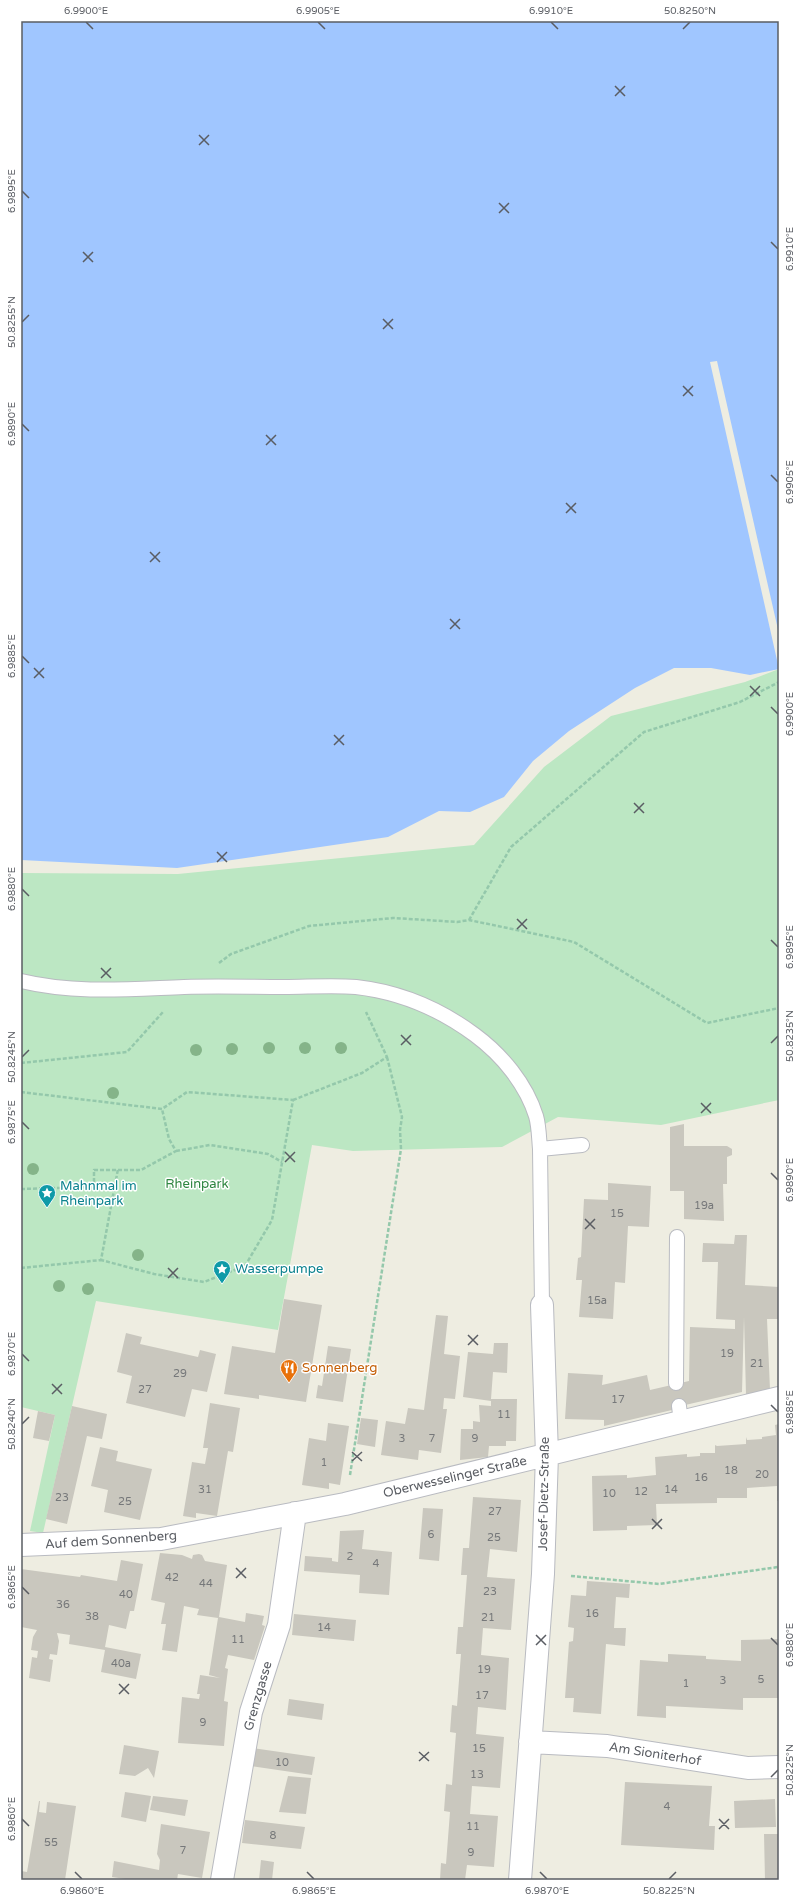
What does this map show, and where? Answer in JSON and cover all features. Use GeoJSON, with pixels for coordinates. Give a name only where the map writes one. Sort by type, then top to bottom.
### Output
{"type":"FeatureCollection","features":[{"type":"Feature","properties":{"kind":"street","name":"Josef-Dietz-Straße"},"geometry":{"type":"LineString","coordinates":[[520,1880],[542,1574],[547,1455],[542,1305]]}},
{"type":"Feature","properties":{"kind":"street","name":"Oberwesselinger Straße"},"geometry":{"type":"LineString","coordinates":[[294,1513],[345,1504],[547,1455],[680,1414],[779,1398]]}},
{"type":"Feature","properties":{"kind":"street","name":"Auf dem Sonnenberg"},"geometry":{"type":"LineString","coordinates":[[21,1545],[161,1539],[294,1513]]}},
{"type":"Feature","properties":{"kind":"street","name":"Grenzgasse"},"geometry":{"type":"LineString","coordinates":[[222,1880],[251,1712],[279,1625],[294,1513]]}},
{"type":"Feature","properties":{"kind":"street","name":"Am Sioniterhof"},"geometry":{"type":"LineString","coordinates":[[530,1742],[607,1746],[748,1768],[779,1767]]}},
{"type":"Feature","properties":{"kind":"lane","name":"Josef-Dietz-Straße"},"geometry":{"type":"LineString","coordinates":[[21,982],[39,986],[93,991],[186,987],[355,987],[383,992],[437,1010],[490,1046],[508,1065],[522,1087],[536,1117],[540,1150],[542,1305]]}},
{"type":"Feature","properties":{"kind":"lane"},"geometry":{"type":"LineString","coordinates":[[540,1150],[582,1145]]}},
{"type":"Feature","properties":{"kind":"lane"},"geometry":{"type":"LineString","coordinates":[[676,1383],[677,1237]]}},
{"type":"Feature","properties":{"kind":"path"},"geometry":{"type":"LineString","coordinates":[[469,920],[511,847],[644,732],[740,702],[779,682]]}},
{"type":"Feature","properties":{"kind":"path"},"geometry":{"type":"LineString","coordinates":[[21,1063],[127,1052],[186,987],[231,954],[309,926],[393,918],[457,922],[469,920],[574,942],[707,1023],[779,1008]]}},
{"type":"Feature","properties":{"kind":"path"},"geometry":{"type":"LineString","coordinates":[[345,1504],[401,1149],[400,1130],[402,1118],[395,1082],[387,1057],[355,987]]}},
{"type":"Feature","properties":{"kind":"path"},"geometry":{"type":"LineString","coordinates":[[21,1092],[97,1103],[162,1109],[187,1092],[293,1100],[362,1072],[387,1057]]}},
{"type":"Feature","properties":{"kind":"path"},"geometry":{"type":"LineString","coordinates":[[21,1268],[101,1260],[154,1274],[204,1282],[245,1266],[272,1220],[293,1100]]}},
{"type":"Feature","properties":{"kind":"path"},"geometry":{"type":"LineString","coordinates":[[162,1109],[169,1139],[176,1151]]}},
{"type":"Feature","properties":{"kind":"path"},"geometry":{"type":"LineString","coordinates":[[21,1189],[94,1187],[94,1170],[141,1170],[176,1151],[210,1145],[268,1154],[282,1162]]}},
{"type":"Feature","properties":{"kind":"path"},"geometry":{"type":"LineString","coordinates":[[101,1260],[118,1169]]}},
{"type":"Feature","properties":{"kind":"path"},"geometry":{"type":"LineString","coordinates":[[542,1574],[659,1584],[778,1567]]}},
{"type":"Feature","properties":{"kind":"green space","name":"Rheinpark"},"geometry":{"type":"Polygon","coordinates":[[[779,669],[779,1100],[661,1125],[558,1117],[502,1147],[353,1151],[312,1145],[278,1330],[96,1301],[43,1533],[30,1531],[55,1415],[21,1407],[21,873],[178,874],[474,845],[544,767],[611,716],[745,682],[779,669]]]}},
{"type":"Feature","properties":{"kind":"water"},"geometry":{"type":"Polygon","coordinates":[[[21,21],[779,21],[779,634],[717,361],[710,362],[779,669],[750,675],[711,668],[674,668],[635,688],[569,731],[533,761],[504,797],[470,812],[439,811],[388,837],[177,868],[21,860],[21,21]]]}},
{"type":"Feature","properties":{"kind":"building"},"geometry":{"type":"Polygon","coordinates":[[[684,1124],[684,1146],[727,1146],[732,1149],[732,1155],[727,1157],[727,1184],[723,1184],[724,1221],[684,1219],[684,1191],[670,1191],[670,1127],[684,1124]]]}},
{"type":"Feature","properties":{"kind":"building"},"geometry":{"type":"Polygon","coordinates":[[[608,1183],[651,1186],[649,1227],[628,1226],[625,1283],[615,1282],[613,1319],[579,1317],[582,1280],[576,1280],[578,1258],[581,1257],[584,1199],[608,1200],[608,1183]]]}},
{"type":"Feature","properties":{"kind":"building"},"geometry":{"type":"Polygon","coordinates":[[[735,1235],[747,1235],[745,1285],[779,1287],[779,1319],[767,1319],[770,1390],[746,1395],[744,1317],[742,1392],[672,1408],[672,1410],[604,1426],[604,1420],[565,1419],[568,1373],[603,1375],[602,1385],[647,1375],[650,1390],[689,1381],[690,1327],[735,1329],[735,1320],[716,1319],[718,1262],[702,1262],[703,1243],[734,1244],[735,1235]]]}},
{"type":"Feature","properties":{"kind":"building"},"geometry":{"type":"Polygon","coordinates":[[[284,1299],[322,1305],[306,1402],[259,1395],[259,1399],[224,1394],[232,1346],[275,1353],[284,1299]]]}},
{"type":"Feature","properties":{"kind":"building"},"geometry":{"type":"Polygon","coordinates":[[[436,1315],[448,1316],[444,1354],[460,1356],[455,1399],[444,1398],[443,1409],[447,1409],[441,1453],[419,1450],[418,1460],[381,1455],[386,1421],[405,1424],[408,1408],[424,1410],[436,1315]]]}},
{"type":"Feature","properties":{"kind":"building"},"geometry":{"type":"Polygon","coordinates":[[[126,1333],[142,1337],[140,1344],[198,1357],[200,1350],[216,1354],[207,1392],[192,1389],[185,1417],[126,1403],[132,1376],[117,1372],[126,1333]]]}},
{"type":"Feature","properties":{"kind":"building"},"geometry":{"type":"Polygon","coordinates":[[[494,1343],[508,1343],[507,1373],[493,1372],[491,1399],[517,1399],[516,1441],[506,1441],[506,1446],[489,1446],[488,1457],[460,1460],[461,1429],[473,1429],[473,1421],[480,1422],[479,1405],[491,1406],[491,1401],[463,1397],[468,1352],[493,1354],[494,1343]]]}},
{"type":"Feature","properties":{"kind":"building"},"geometry":{"type":"Polygon","coordinates":[[[328,1346],[351,1349],[343,1402],[316,1398],[318,1385],[322,1386],[328,1346]]]}},
{"type":"Feature","properties":{"kind":"building"},"geometry":{"type":"Polygon","coordinates":[[[210,1403],[240,1408],[233,1452],[228,1451],[217,1516],[196,1513],[196,1518],[183,1516],[192,1462],[205,1464],[208,1448],[203,1448],[210,1403]]]}},
{"type":"Feature","properties":{"kind":"building"},"geometry":{"type":"Polygon","coordinates":[[[72,1406],[107,1414],[102,1439],[87,1436],[67,1524],[46,1519],[72,1406]]]}},
{"type":"Feature","properties":{"kind":"building"},"geometry":{"type":"Polygon","coordinates":[[[38,1411],[55,1415],[49,1441],[33,1438],[38,1411]]]}},
{"type":"Feature","properties":{"kind":"building"},"geometry":{"type":"Polygon","coordinates":[[[361,1418],[378,1420],[375,1447],[357,1444],[361,1418]]]}},
{"type":"Feature","properties":{"kind":"building"},"geometry":{"type":"Polygon","coordinates":[[[328,1423],[349,1426],[340,1485],[329,1483],[329,1489],[302,1485],[309,1438],[326,1441],[328,1423]]]}},
{"type":"Feature","properties":{"kind":"building"},"geometry":{"type":"Polygon","coordinates":[[[779,1424],[779,1501],[777,1501],[777,1486],[747,1488],[747,1498],[717,1498],[717,1503],[656,1504],[657,1525],[627,1526],[627,1530],[593,1531],[592,1476],[627,1475],[627,1478],[656,1475],[655,1457],[687,1454],[687,1457],[700,1456],[700,1453],[715,1453],[715,1445],[746,1444],[746,1437],[747,1440],[762,1439],[762,1437],[776,1435],[775,1425],[779,1424]]]}},
{"type":"Feature","properties":{"kind":"building"},"geometry":{"type":"Polygon","coordinates":[[[100,1447],[118,1451],[116,1461],[152,1469],[140,1520],[104,1512],[108,1490],[91,1486],[100,1447]]]}},
{"type":"Feature","properties":{"kind":"building"},"geometry":{"type":"Polygon","coordinates":[[[473,1497],[521,1500],[517,1552],[490,1549],[487,1577],[515,1579],[511,1630],[483,1628],[481,1655],[509,1658],[506,1710],[478,1707],[476,1734],[504,1737],[500,1788],[472,1786],[470,1814],[498,1816],[494,1867],[467,1865],[465,1880],[440,1880],[441,1863],[446,1864],[450,1812],[444,1811],[446,1784],[452,1785],[456,1733],[450,1732],[452,1705],[457,1706],[461,1654],[456,1654],[458,1627],[463,1627],[467,1575],[461,1575],[463,1548],[469,1548],[473,1497]]]}},
{"type":"Feature","properties":{"kind":"building"},"geometry":{"type":"Polygon","coordinates":[[[423,1508],[443,1509],[439,1561],[419,1559],[423,1508]]]}},
{"type":"Feature","properties":{"kind":"building"},"geometry":{"type":"Polygon","coordinates":[[[364,1530],[362,1549],[392,1552],[389,1595],[359,1593],[360,1575],[304,1571],[305,1556],[332,1558],[332,1561],[338,1562],[340,1531],[364,1530]]]}},
{"type":"Feature","properties":{"kind":"building"},"geometry":{"type":"Polygon","coordinates":[[[160,1553],[182,1555],[192,1559],[193,1555],[199,1554],[202,1555],[205,1561],[227,1565],[219,1617],[245,1622],[246,1613],[264,1616],[262,1625],[265,1626],[254,1660],[228,1655],[225,1668],[228,1669],[224,1701],[228,1702],[224,1746],[178,1743],[182,1697],[199,1699],[200,1694],[197,1694],[200,1675],[220,1678],[209,1675],[218,1618],[197,1615],[199,1609],[184,1606],[177,1652],[162,1650],[166,1624],[161,1624],[165,1603],[151,1600],[160,1553]]]}},
{"type":"Feature","properties":{"kind":"building"},"geometry":{"type":"Polygon","coordinates":[[[121,1560],[143,1564],[134,1611],[130,1611],[126,1629],[109,1625],[105,1647],[141,1654],[136,1679],[101,1672],[105,1650],[69,1644],[70,1635],[57,1633],[59,1641],[57,1655],[50,1654],[49,1659],[53,1660],[50,1682],[29,1678],[32,1657],[37,1658],[38,1651],[31,1650],[33,1637],[37,1630],[21,1627],[21,1569],[80,1577],[81,1575],[117,1581],[121,1560]]]}},
{"type":"Feature","properties":{"kind":"building"},"geometry":{"type":"Polygon","coordinates":[[[587,1581],[630,1584],[629,1598],[616,1597],[614,1628],[626,1628],[625,1646],[606,1644],[601,1714],[573,1712],[574,1698],[565,1698],[569,1642],[573,1641],[574,1628],[568,1627],[571,1595],[586,1596],[587,1581]]]}},
{"type":"Feature","properties":{"kind":"building"},"geometry":{"type":"Polygon","coordinates":[[[294,1614],[356,1620],[354,1641],[292,1635],[294,1614]]]}},
{"type":"Feature","properties":{"kind":"building"},"geometry":{"type":"Polygon","coordinates":[[[779,1639],[779,1698],[743,1698],[743,1710],[666,1706],[666,1718],[637,1716],[640,1660],[668,1662],[668,1654],[706,1656],[706,1659],[741,1661],[741,1640],[779,1639]]]}},
{"type":"Feature","properties":{"kind":"building"},"geometry":{"type":"Polygon","coordinates":[[[289,1699],[324,1704],[322,1720],[287,1715],[289,1699]]]}},
{"type":"Feature","properties":{"kind":"building"},"geometry":{"type":"Polygon","coordinates":[[[124,1745],[159,1751],[154,1778],[148,1768],[135,1776],[119,1774],[124,1745]]]}},
{"type":"Feature","properties":{"kind":"building"},"geometry":{"type":"Polygon","coordinates":[[[253,1748],[315,1757],[312,1775],[250,1766],[253,1748]]]}},
{"type":"Feature","properties":{"kind":"building"},"geometry":{"type":"Polygon","coordinates":[[[288,1776],[311,1778],[306,1814],[279,1812],[288,1776]]]}},
{"type":"Feature","properties":{"kind":"building"},"geometry":{"type":"Polygon","coordinates":[[[625,1782],[712,1786],[709,1826],[715,1826],[714,1850],[621,1845],[625,1782]]]}},
{"type":"Feature","properties":{"kind":"building"},"geometry":{"type":"Polygon","coordinates":[[[125,1792],[151,1796],[146,1822],[121,1817],[125,1792]]]}},
{"type":"Feature","properties":{"kind":"building"},"geometry":{"type":"Polygon","coordinates":[[[153,1796],[188,1800],[185,1816],[150,1810],[153,1796]]]}},
{"type":"Feature","properties":{"kind":"building"},"geometry":{"type":"Polygon","coordinates":[[[775,1799],[776,1827],[735,1828],[734,1801],[775,1799]]]}},
{"type":"Feature","properties":{"kind":"building"},"geometry":{"type":"Polygon","coordinates":[[[39,1801],[39,1812],[46,1813],[47,1802],[76,1806],[65,1880],[21,1880],[21,1871],[27,1872],[39,1801]]]}},
{"type":"Feature","properties":{"kind":"building"},"geometry":{"type":"Polygon","coordinates":[[[245,1820],[305,1827],[301,1849],[242,1843],[245,1820]]]}},
{"type":"Feature","properties":{"kind":"building"},"geometry":{"type":"Polygon","coordinates":[[[161,1824],[210,1832],[202,1878],[178,1874],[177,1880],[132,1880],[112,1877],[114,1861],[159,1870],[160,1860],[157,1854],[161,1824]]]}},
{"type":"Feature","properties":{"kind":"building"},"geometry":{"type":"Polygon","coordinates":[[[764,1834],[779,1834],[779,1880],[765,1880],[764,1834]]]}},
{"type":"Feature","properties":{"kind":"building"},"geometry":{"type":"Polygon","coordinates":[[[261,1860],[274,1862],[272,1880],[259,1880],[261,1860]]]}},
{"type":"Feature","properties":{"kind":"place","name":"Mahnmal im Rheinpark"},"geometry":{"type":"Point","coordinates":[47,1208]}},
{"type":"Feature","properties":{"kind":"place","name":"Wasserpumpe"},"geometry":{"type":"Point","coordinates":[222,1284]}},
{"type":"Feature","properties":{"kind":"place","name":"Sonnenberg"},"geometry":{"type":"Point","coordinates":[289,1383]}}]}
